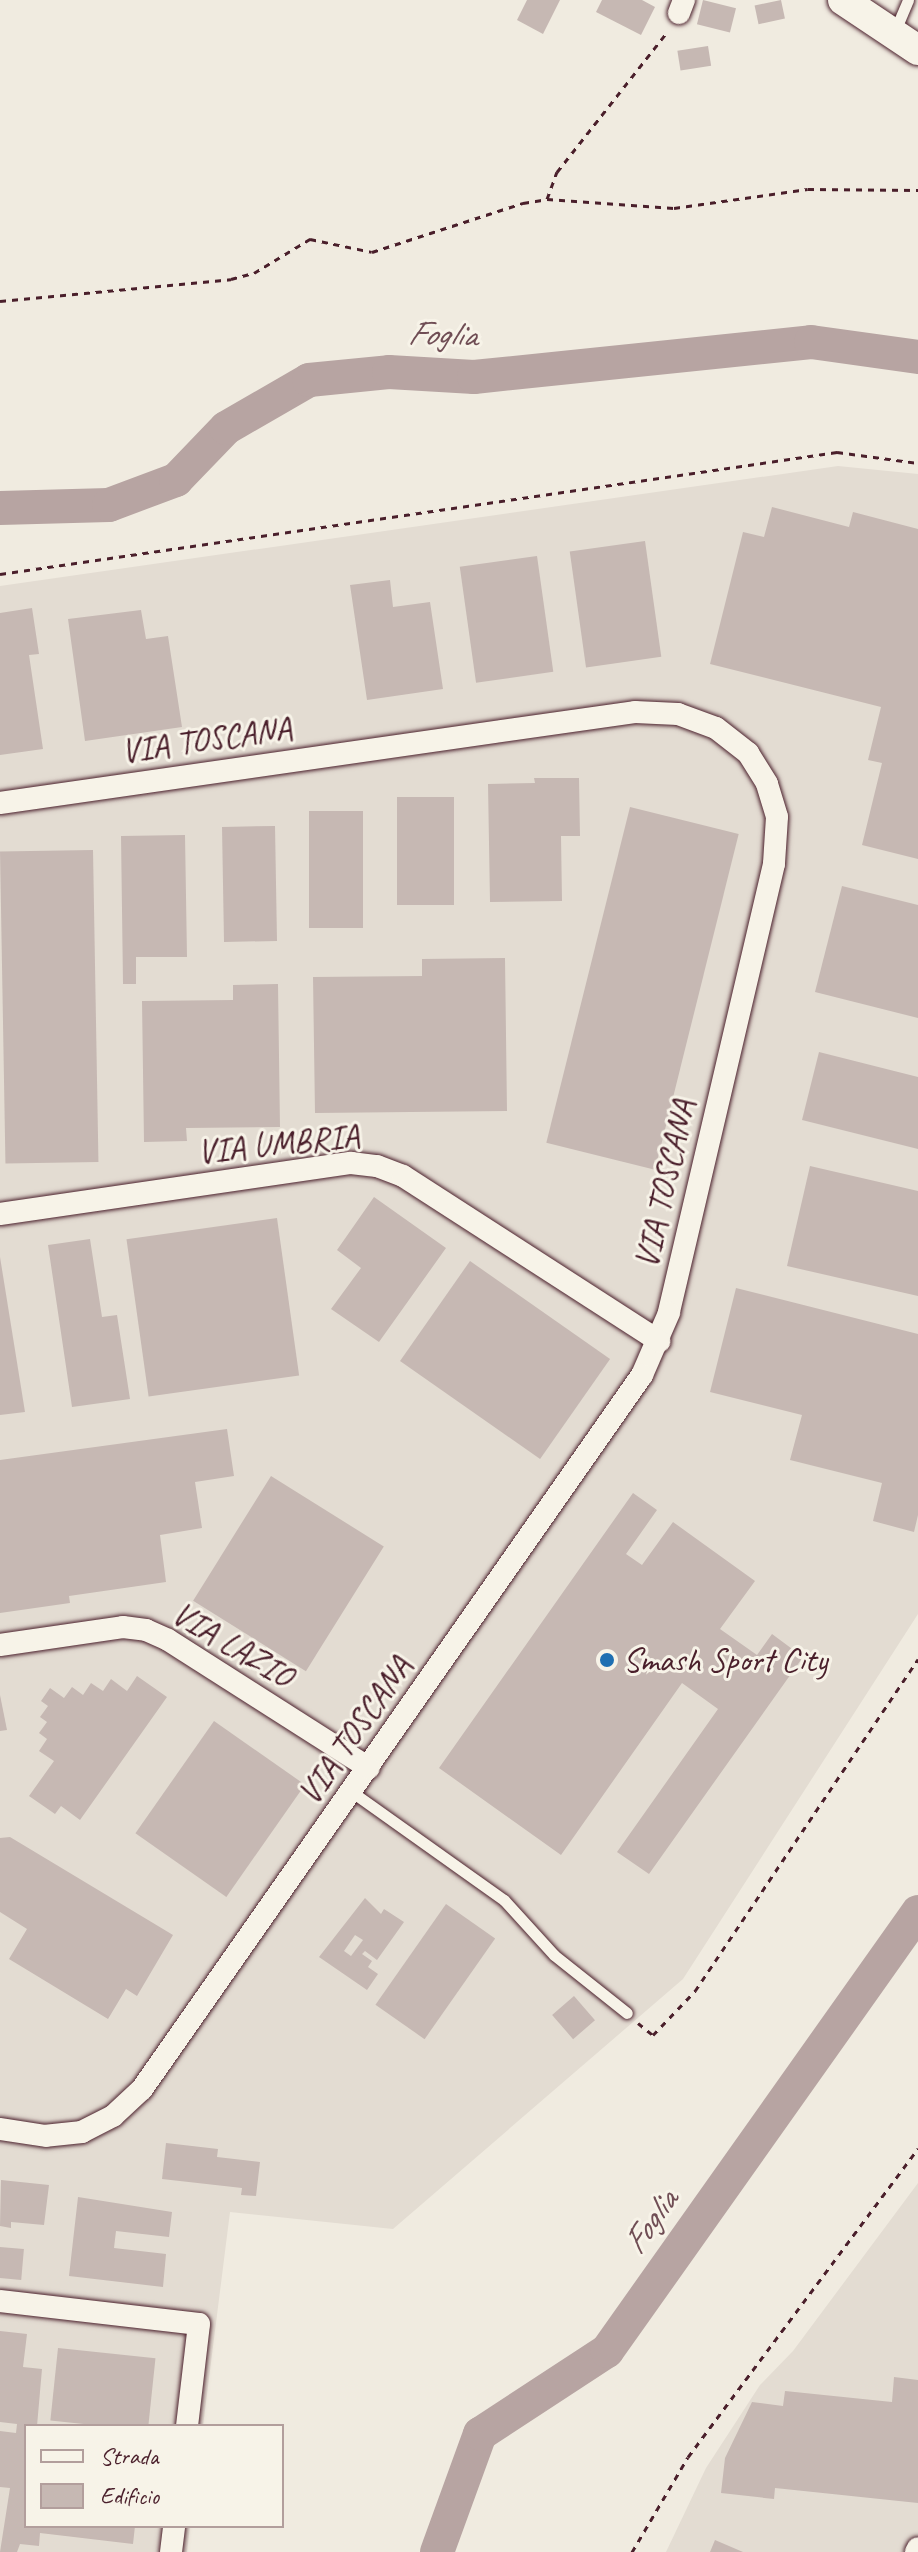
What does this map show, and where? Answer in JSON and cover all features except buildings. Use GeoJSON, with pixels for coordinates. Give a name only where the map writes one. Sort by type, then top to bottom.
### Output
{"type":"FeatureCollection","features":[{"type":"Feature","properties":{"kind":"main road"},"geometry":{"type":"LineString","coordinates":[[843,0],[906,42]]}},
{"type":"Feature","properties":{"kind":"street","name":"VIA TOSCANA"},"geometry":{"type":"LineString","coordinates":[[0,803],[635,712],[678,714],[716,728],[748,753],[767,784],[777,817],[774,864],[669,1313],[642,1375],[142,2089],[113,2116],[82,2132],[46,2136],[0,2129]]}},
{"type":"Feature","properties":{"kind":"street","name":"VIA UMBRIA"},"geometry":{"type":"LineString","coordinates":[[0,1214],[351,1163],[377,1166],[403,1176],[659,1341]]}},
{"type":"Feature","properties":{"kind":"street","name":"VIA LAZIO"},"geometry":{"type":"LineString","coordinates":[[0,1645],[123,1627],[146,1630],[168,1640],[369,1768]]}},
{"type":"Feature","properties":{"kind":"street"},"geometry":{"type":"LineString","coordinates":[[0,2301],[199,2324],[187,2424]]}},
{"type":"Feature","properties":{"kind":"street"},"geometry":{"type":"LineString","coordinates":[[171,2552],[174,2528]]}},
{"type":"Feature","properties":{"kind":"lane"},"geometry":{"type":"LineString","coordinates":[[906,42],[908,0]]}},
{"type":"Feature","properties":{"kind":"lane"},"geometry":{"type":"LineString","coordinates":[[352,1792],[504,1900],[554,1955],[627,2013]]}},
{"type":"Feature","properties":{"kind":"path"},"geometry":{"type":"LineString","coordinates":[[547,199],[557,172],[631,81],[682,6]]}},
{"type":"Feature","properties":{"kind":"path"},"geometry":{"type":"LineString","coordinates":[[0,301],[231,279],[254,273],[310,239],[372,252],[523,203],[547,199],[674,208],[808,189],[918,190]]}},
{"type":"Feature","properties":{"kind":"path"},"geometry":{"type":"LineString","coordinates":[[0,574],[837,452],[918,463]]}},
{"type":"Feature","properties":{"kind":"path"},"geometry":{"type":"LineString","coordinates":[[627,2013],[653,2035],[695,1991],[918,1659]]}},
{"type":"Feature","properties":{"kind":"path"},"geometry":{"type":"LineString","coordinates":[[632,2552],[697,2445],[918,2148]]}},
{"type":"Feature","properties":{"kind":"shaded area"},"geometry":{"type":"Polygon","coordinates":[[[838,466],[918,474],[918,1614],[683,1979],[393,2229],[230,2212],[203,2424],[24,2424],[24,2528],[190,2528],[187,2552],[0,2552],[0,586],[838,466]]]}},
{"type":"Feature","properties":{"kind":"shaded area"},"geometry":{"type":"Polygon","coordinates":[[[918,2183],[918,2552],[666,2552],[706,2468],[760,2385],[793,2351],[918,2183]]]}},
{"type":"Feature","properties":{"kind":"waterway","name":"Foglia"},"geometry":{"type":"LineString","coordinates":[[0,508],[109,505],[176,480],[226,428],[309,380],[389,372],[474,377],[811,342],[918,357]]}},
{"type":"Feature","properties":{"kind":"waterway","name":"Foglia"},"geometry":{"type":"LineString","coordinates":[[437,2552],[480,2434],[607,2351],[918,1912]]}},
{"type":"Feature","properties":{"kind":"place","name":"Smash Sport City"},"geometry":{"type":"Point","coordinates":[607,1660]}}]}
